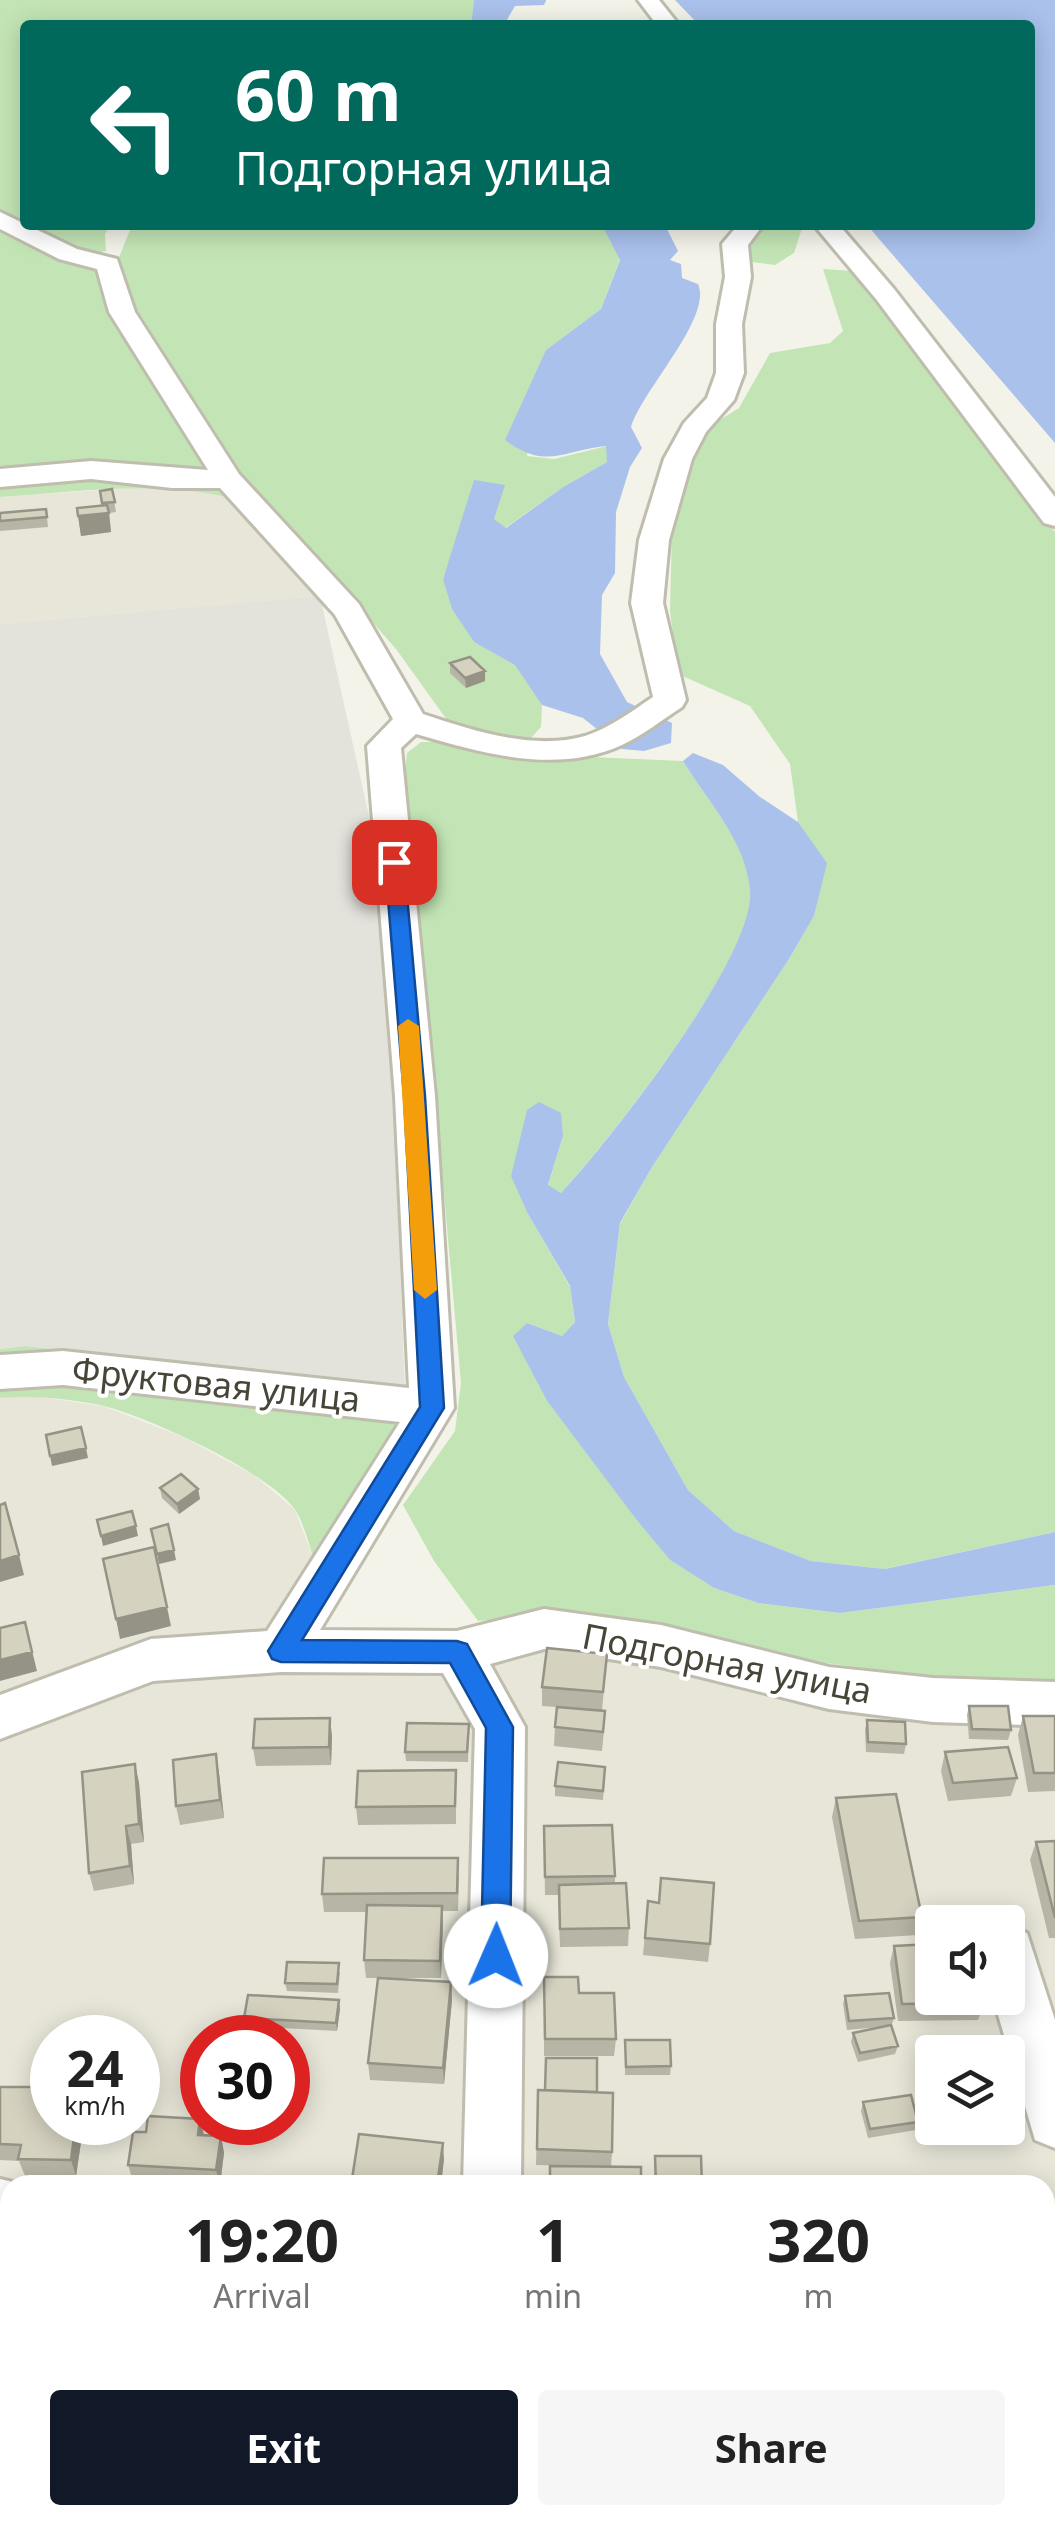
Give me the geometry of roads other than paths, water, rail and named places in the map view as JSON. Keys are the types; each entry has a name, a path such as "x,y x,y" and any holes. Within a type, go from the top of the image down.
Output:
{"street":[{"path":"648,0 664,20"},
{"path":"23,230 68,254 108,264 122,312 228,480 348,611 410,721 448,734 532,748 583,747 609,738 670,700 647,603 654,540 678,459 694,429 720,400 730,373 730,324 738,277 735,244 747,230"},
{"path":"830,230 885,294 1055,517"},
{"path":"0,478 91,470 172,479 228,480"},
{"path":"281,1651 432,1408 414,1096 384,746 410,721"},
{"name":"Фруктовая улица","path":"0,1372 63,1368 432,1408"},
{"name":"Подгорная улица","path":"0,1717 151,1660 281,1651 457,1652 544,1629 661,1646 829,1688 933,1700 1055,1704"},
{"path":"457,1652 500,1727 492,2175"},
{"path":"1025,2012 1055,2120"}],"water":[{"path":"474,0 546,0 544,5 515,6 507,20 472,20"},
{"path":"675,0 1055,0 1055,443 871,230 1035,230 1035,20 694,20"},
{"path":"605,230 668,230 678,251 670,260 681,264 682,278 698,284 700,298 687,334 631,427 642,448 630,467 616,512 615,573 602,595 600,654 627,702 672,723 671,743 644,751 622,749 583,718 542,705 515,665 474,642 452,609 443,579 474,480 505,485 494,519 506,528 563,487 607,462 606,446 543,456 505,440 546,350 601,309 620,260"},
{"path":"693,753 723,765 760,797 798,822 827,863 814,916 620,1223 608,1324 624,1377 688,1490 734,1531 811,1561 885,1569 1055,1532 1055,1585 840,1613 758,1603 714,1588 670,1560 636,1519 547,1401 513,1336 527,1323 562,1336 575,1322 570,1286 511,1176 527,1110 539,1102 561,1113 563,1136 548,1185 561,1193 676,1047 730,957 746,918 750,889 747,871 724,822 683,761"}]}
